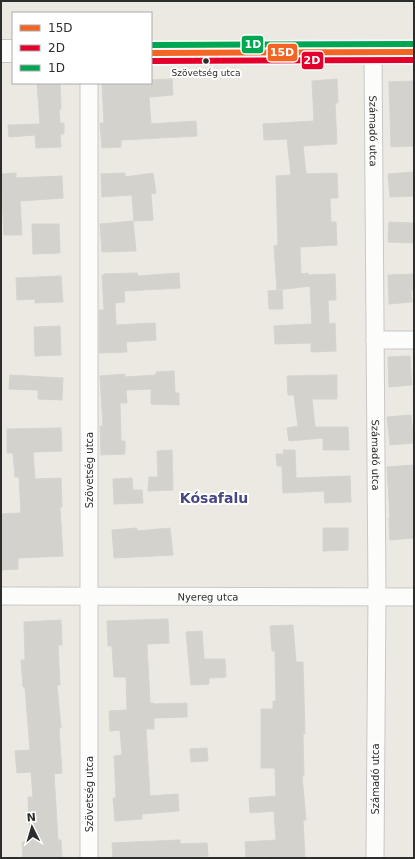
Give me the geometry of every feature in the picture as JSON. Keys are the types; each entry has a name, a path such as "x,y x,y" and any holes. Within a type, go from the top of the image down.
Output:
{"street":[{"path":"1,51 12,51"},
{"name":"Számadó utca","path":"373,52 377,596 375,858"},
{"path":"152,53 414,52"},
{"name":"Szövetség utca","path":"89,84 89,858"},
{"path":"375,340 414,340"},
{"name":"Nyereg utca","path":"1,596 414,597"}],"building":[{"path":"172,79 173,95 149,97 151,124 196,121 197,136 121,140 121,147 102,148 100,123 104,123 102,84 152,84 152,80"},
{"path":"337,79 338,103 335,103 337,144 303,146 306,174 337,173 338,198 330,198 331,222 336,222 337,245 300,247 301,274 335,274 336,300 328,300 329,324 335,323 336,351 311,352 311,343 275,344 274,326 312,324 310,286 277,290 274,246 278,245 276,176 291,175 287,139 264,140 263,124 314,121 312,81"},
{"path":"414,81 413,146 391,147 389,82"},
{"path":"37,84 60,84 60,123 64,123 64,134 60,134 61,147 36,148 35,135 9,137 8,125 40,124"},
{"path":"413,172 414,196 390,197 388,174"},
{"path":"16,173 16,178 62,176 63,198 20,201 22,235 4,235 1,174"},
{"path":"125,173 125,177 153,173 156,193 151,194 153,220 134,221 132,195 102,197 101,174"},
{"path":"133,221 136,251 102,252 100,224"},
{"path":"389,222 414,223 414,243 388,242"},
{"path":"32,224 59,224 60,253 33,254"},
{"path":"137,273 138,276 179,273 180,288 124,291 125,302 115,303 116,325 155,323 156,340 126,342 127,352 99,353 99,310 104,310 102,275"},
{"path":"414,274 414,290 411,290 412,302 389,304 388,275"},
{"path":"61,276 63,302 35,303 35,299 17,300 16,278"},
{"path":"282,290 283,309 269,309 268,291"},
{"path":"60,326 61,355 35,356 34,327"},
{"path":"410,356 412,385 389,387 388,357"},
{"path":"174,371 175,393 179,393 179,405 151,404 151,389 126,390 127,403 120,403 121,441 125,441 125,454 101,455 100,426 103,426 100,376 125,374 125,377 156,375 156,372"},
{"path":"10,375 63,378 62,400 38,399 38,390 9,389"},
{"path":"337,375 337,399 312,399 315,427 348,427 349,450 323,450 323,438 289,441 287,428 298,426 294,395 288,395 287,376"},
{"path":"411,415 414,443 390,445 387,417"},
{"path":"61,428 62,451 33,452 35,479 61,478 62,507 60,507 63,556 18,558 18,569 2,570 1,514 21,513 19,477 15,477 13,453 7,453 7,429"},
{"path":"172,450 173,490 148,491 149,477 158,477 157,451"},
{"path":"283,450 295,450 296,478 350,476 351,502 325,503 324,491 283,493 282,466 277,466 276,454 284,454"},
{"path":"413,465 414,538 390,540 387,467"},
{"path":"132,478 133,490 142,490 143,503 114,504 113,479"},
{"path":"137,528 137,531 170,528 173,555 114,558 112,530"},
{"path":"323,528 348,528 348,550 323,551"},
{"path":"168,619 169,643 147,644 150,703 187,703 187,717 154,718 154,729 146,729 150,796 178,794 179,811 142,814 142,819 115,821 113,798 116,798 114,756 122,755 120,730 110,731 109,711 127,710 126,677 114,677 112,646 108,646 107,621"},
{"path":"61,620 62,645 58,645 60,685 57,685 61,728 59,728 62,773 54,774 58,840 61,840 62,858 23,858 22,842 30,842 28,797 33,797 31,772 17,773 15,751 30,750 25,687 23,687 21,660 25,660 24,622"},
{"path":"293,625 296,662 303,662 305,734 303,734 304,776 302,776 306,820 303,820 305,858 268,858 268,856 246,858 245,842 276,840 274,811 250,813 249,798 276,796 275,768 261,768 261,709 273,709 273,701 276,701 275,651 272,651 270,626"},
{"path":"202,631 204,659 225,659 226,677 209,678 209,684 191,685 186,632"},
{"path":"207,748 208,761 191,762 190,749"},
{"path":"180,840 180,844 207,843 208,856 113,858 112,843"}],"transit line":[{"name":"1D","path":"152,45 414,44"},
{"name":"15D","path":"152,53 414,52"},
{"name":"2D","path":"152,61 414,60"}],"place":[{"name":"Szövetség utca","path":"206,61"}],"district":[{"name":"Kósafalu","path":"214,498"}]}
